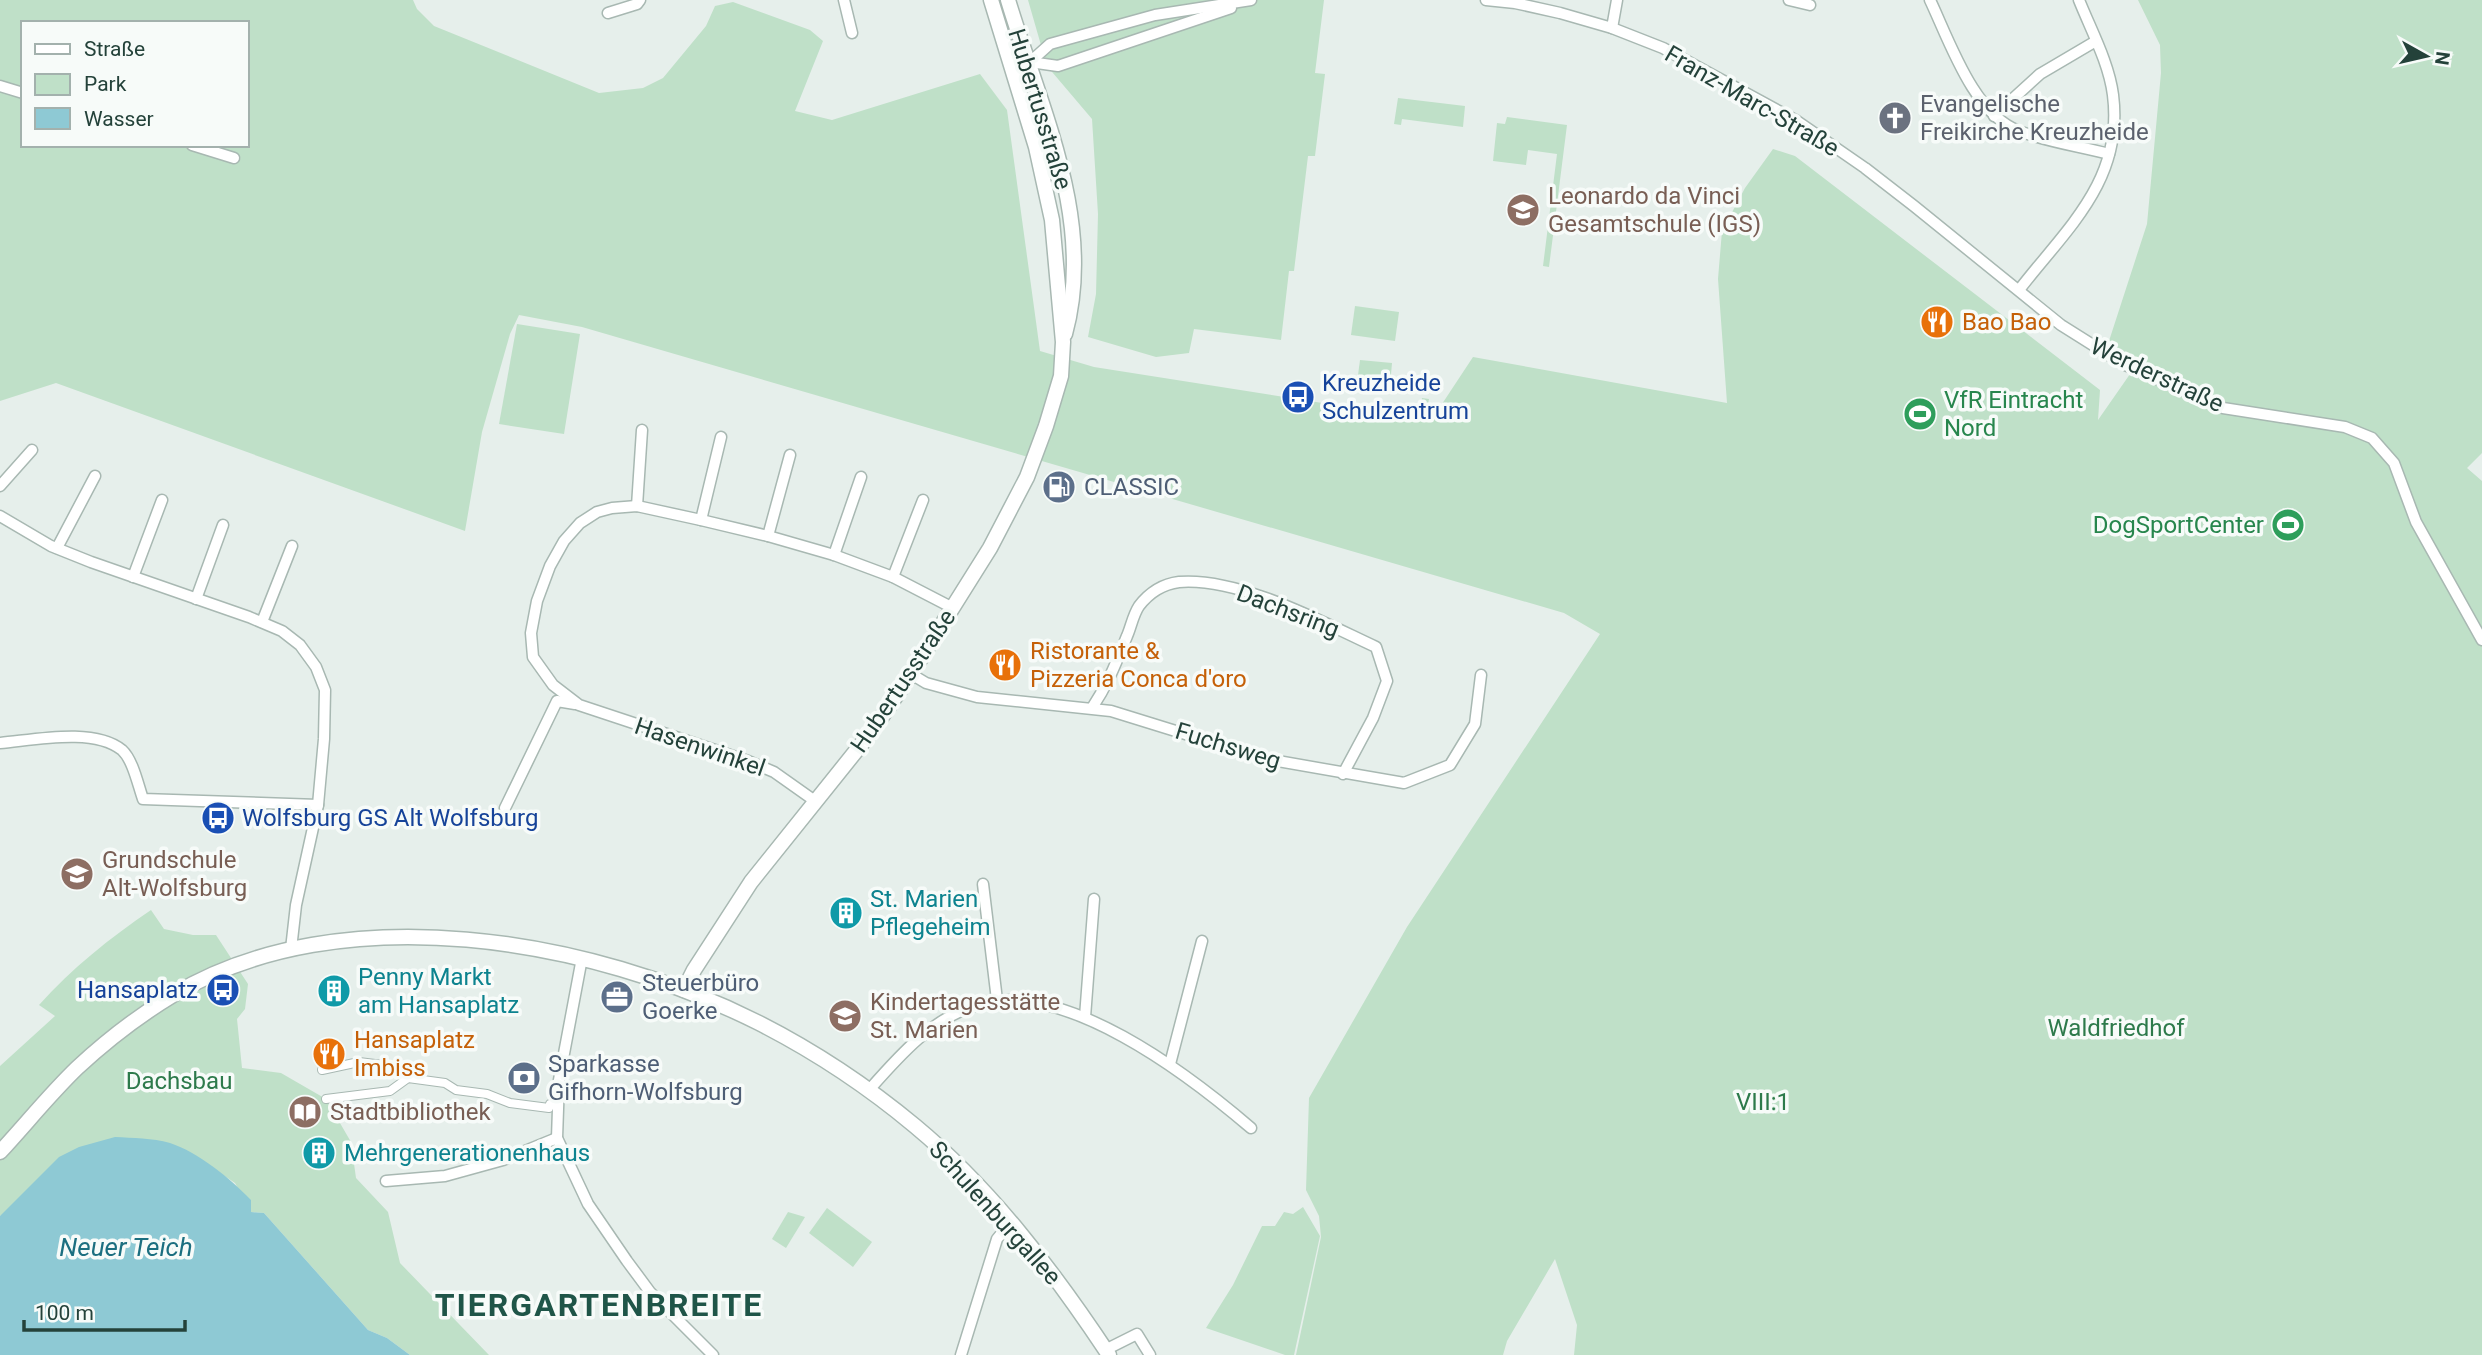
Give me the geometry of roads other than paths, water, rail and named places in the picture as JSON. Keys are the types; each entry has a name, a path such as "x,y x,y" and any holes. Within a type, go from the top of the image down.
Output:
{"street":[{"path":"608,13 637,4 640,0"},
{"path":"844,0 852,33"},
{"name":"Hubertusstraße","path":"684,990 751,882 872,732 911,674 990,548 1027,477 1046,426 1061,376 1063,342 1052,220 1036,147 991,0"},
{"name":"Hubertusstraße","path":"1008,0 1060,161 1070,216 1074,261 1072,310 1063,342"},
{"path":"1013,69 1030,62 1050,44 1155,15 1251,0"},
{"path":"1030,62 1058,66 1256,0"},
{"name":"Franz-Marc-Straße","path":"1486,0 1548,10 1612,28 1662,48 1797,121 1866,168 2019,290"},
{"path":"1612,28 1617,0"},
{"path":"1789,0 1810,5"},
{"path":"2019,290 2100,184 2114,131 2113,96 2096,41 2078,0"},
{"path":"1934,2 1974,89 1994,116 2018,131 2109,154"},
{"path":"1994,116 2040,74 2096,41"},
{"path":"0,86 21,92"},
{"path":"198,147 234,158"},
{"name":"Werderstraße","path":"2019,290 2080,338 2123,365 2223,408 2345,427 2372,438 2394,463 2416,522 2482,640"},
{"path":"637,506 642,430"},
{"path":"701,520 721,437"},
{"path":"0,486 32,450"},
{"path":"768,536 790,455"},
{"path":"57,548 95,476"},
{"path":"834,555 861,477"},
{"path":"133,577 162,500"},
{"path":"893,577 923,500"},
{"name":"Hasenwinkel","path":"815,801 774,772 579,705 553,685 533,657 531,633 537,601 564,541 580,523 604,510 637,506 768,536 834,555 893,577 953,608"},
{"path":"0,516 57,548 282,631 300,645 316,667 325,690 324,739 318,805 296,905 291,949"},
{"path":"196,599 223,525"},
{"path":"262,622 292,546"},
{"name":"Dachsring","path":"1092,708 1108,684 1138,608 1155,590 1177,582 1195,582 1234,589 1265,598 1376,647 1387,681 1373,718 1343,774"},
{"name":"Fuchsweg","path":"911,674 926,683 977,697 1111,711 1266,759 1404,783 1450,765 1475,724 1481,675"},
{"path":"505,808 557,701 579,705"},
{"path":"0,743 49,738 95,738 108,743 123,751 143,799 318,805"},
{"path":"983,884 997,1000"},
{"path":"1085,1017 1094,899"},
{"name":"Schulenburgallee","path":"0,1152 78,1068 125,1029 174,995 267,954 350,940 436,937 498,943 582,958 684,990 761,1024 813,1053 869,1090 916,1127 959,1167 1010,1223 1051,1272 1107,1352"},
{"path":"1170,1064 1202,941"},
{"path":"582,958 559,1080 557,1138 588,1204 627,1261 650,1292 713,1355"},
{"path":"869,1090 915,1041 946,1019 976,1005 997,1000 1027,1003 1085,1017 1170,1064 1251,1128"},
{"path":"322,1070 359,1062 391,1066 408,1078 445,1083 456,1090 549,1108 550,1104 557,1104"},
{"path":"326,1099 390,1091 408,1078"},
{"path":"386,1181 445,1176 503,1160 557,1138"},
{"path":"961,1355 997,1239 1010,1223"},
{"path":"1107,1352 1137,1334 1150,1355"}],"water":[{"name":"Neuer Teich","path":"115,1137 170,1143 214,1167 251,1200 251,1212 264,1213 368,1330 387,1338 410,1355 0,1355 0,1216 59,1157 79,1147"}],"place":[{"name":"Evangelische Freikirche Kreuzheide","path":"1895,118"},
{"name":"Leonardo da Vinci Gesamtschule (IGS)","path":"1523,210"},
{"name":"Bao Bao","path":"1937,322"},
{"name":"Kreuzheide Schulzentrum","path":"1298,397"},
{"name":"VfR Eintracht Nord","path":"1920,414"},
{"name":"CLASSIC","path":"1059,487"},
{"name":"DogSportCenter","path":"2288,525"},
{"name":"Ristorante & Pizzeria Conca d'oro","path":"1005,665"},
{"name":"Wolfsburg GS Alt Wolfsburg","path":"218,818"},
{"name":"Grundschule Alt-Wolfsburg","path":"77,874"},
{"name":"St. Marien Pflegeheim","path":"846,913"},
{"name":"Hansaplatz","path":"223,990"},
{"name":"Penny Markt am Hansaplatz","path":"334,991"},
{"name":"Steuerbüro Goerke","path":"617,997"},
{"name":"Kindertagesstätte St. Marien","path":"845,1016"},
{"name":"Hansaplatz Imbiss","path":"329,1054"},
{"name":"Sparkasse Gifhorn-Wolfsburg","path":"524,1078"},
{"name":"Stadtbibliothek","path":"305,1112"},
{"name":"Mehrgenerationenhaus","path":"319,1153"}],"district":[{"name":"TIERGARTENBREITE","path":"599,1305"}],"park label":[{"name":"Waldfriedhof","path":"2116,1028"},
{"name":"Dachsbau","path":"179,1081"},
{"name":"VIII:1","path":"1763,1102"}]}
